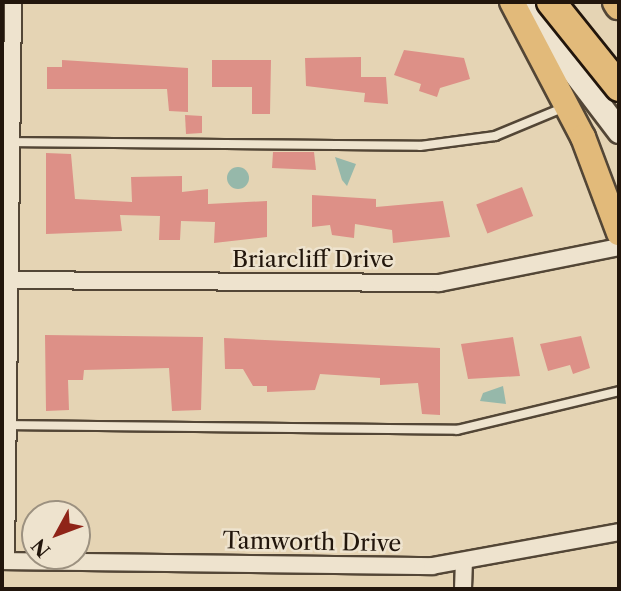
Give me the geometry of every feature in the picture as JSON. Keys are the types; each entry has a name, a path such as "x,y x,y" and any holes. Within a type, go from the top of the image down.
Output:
{"highway":[{"path":"534,2 619,79"},
{"path":"551,2 619,87"}],"main road":[{"path":"512,2 567,105 619,233"},
{"path":"521,2 619,131"}],"street":[{"path":"4,561 7,142 13,2"},
{"name":"Briarcliff Drive","path":"6,280 439,283 619,247"},
{"name":"Tamworth Drive","path":"4,561 464,564 619,532"},
{"path":"463,589 464,564"}],"lane":[{"path":"7,142 420,146 495,136 567,105"},
{"path":"5,425 457,430 619,391"}],"shaded area":[{"path":"335,157 356,164 347,186 342,180"},
{"path":"238,167 246,170 249,178 246,186 238,189 230,186 227,178 230,170"},
{"path":"503,386 506,404 480,401 483,393"}],"building":[{"path":"404,50 464,58 470,79 440,88 437,97 419,91 421,84 394,75"},
{"path":"361,57 361,77 386,77 388,104 364,102 365,93 306,86 305,58"},
{"path":"62,60 188,68 188,112 169,111 167,89 47,89 47,67 62,67"},
{"path":"212,60 271,60 270,114 252,114 252,87 212,87"},
{"path":"185,115 202,116 202,133 186,134"},
{"path":"273,152 314,152 316,170 272,168"},
{"path":"46,153 71,154 75,199 132,202 131,177 182,176 182,192 208,189 208,204 267,201 267,237 214,243 215,222 181,221 180,240 159,240 160,216 120,215 122,231 46,234"},
{"path":"522,187 533,216 487,234 476,205"},
{"path":"312,195 376,199 376,207 443,201 450,237 393,243 392,230 355,224 354,238 332,235 330,225 312,227"},
{"path":"45,335 203,337 201,410 172,411 169,368 84,370 83,380 68,380 69,410 46,411"},
{"path":"581,336 590,368 573,374 570,365 548,371 540,344"},
{"path":"513,337 520,376 468,379 461,344"},
{"path":"224,338 440,348 440,415 422,414 418,383 380,385 380,378 320,374 315,390 267,392 267,386 253,386 243,369 225,369"}]}
